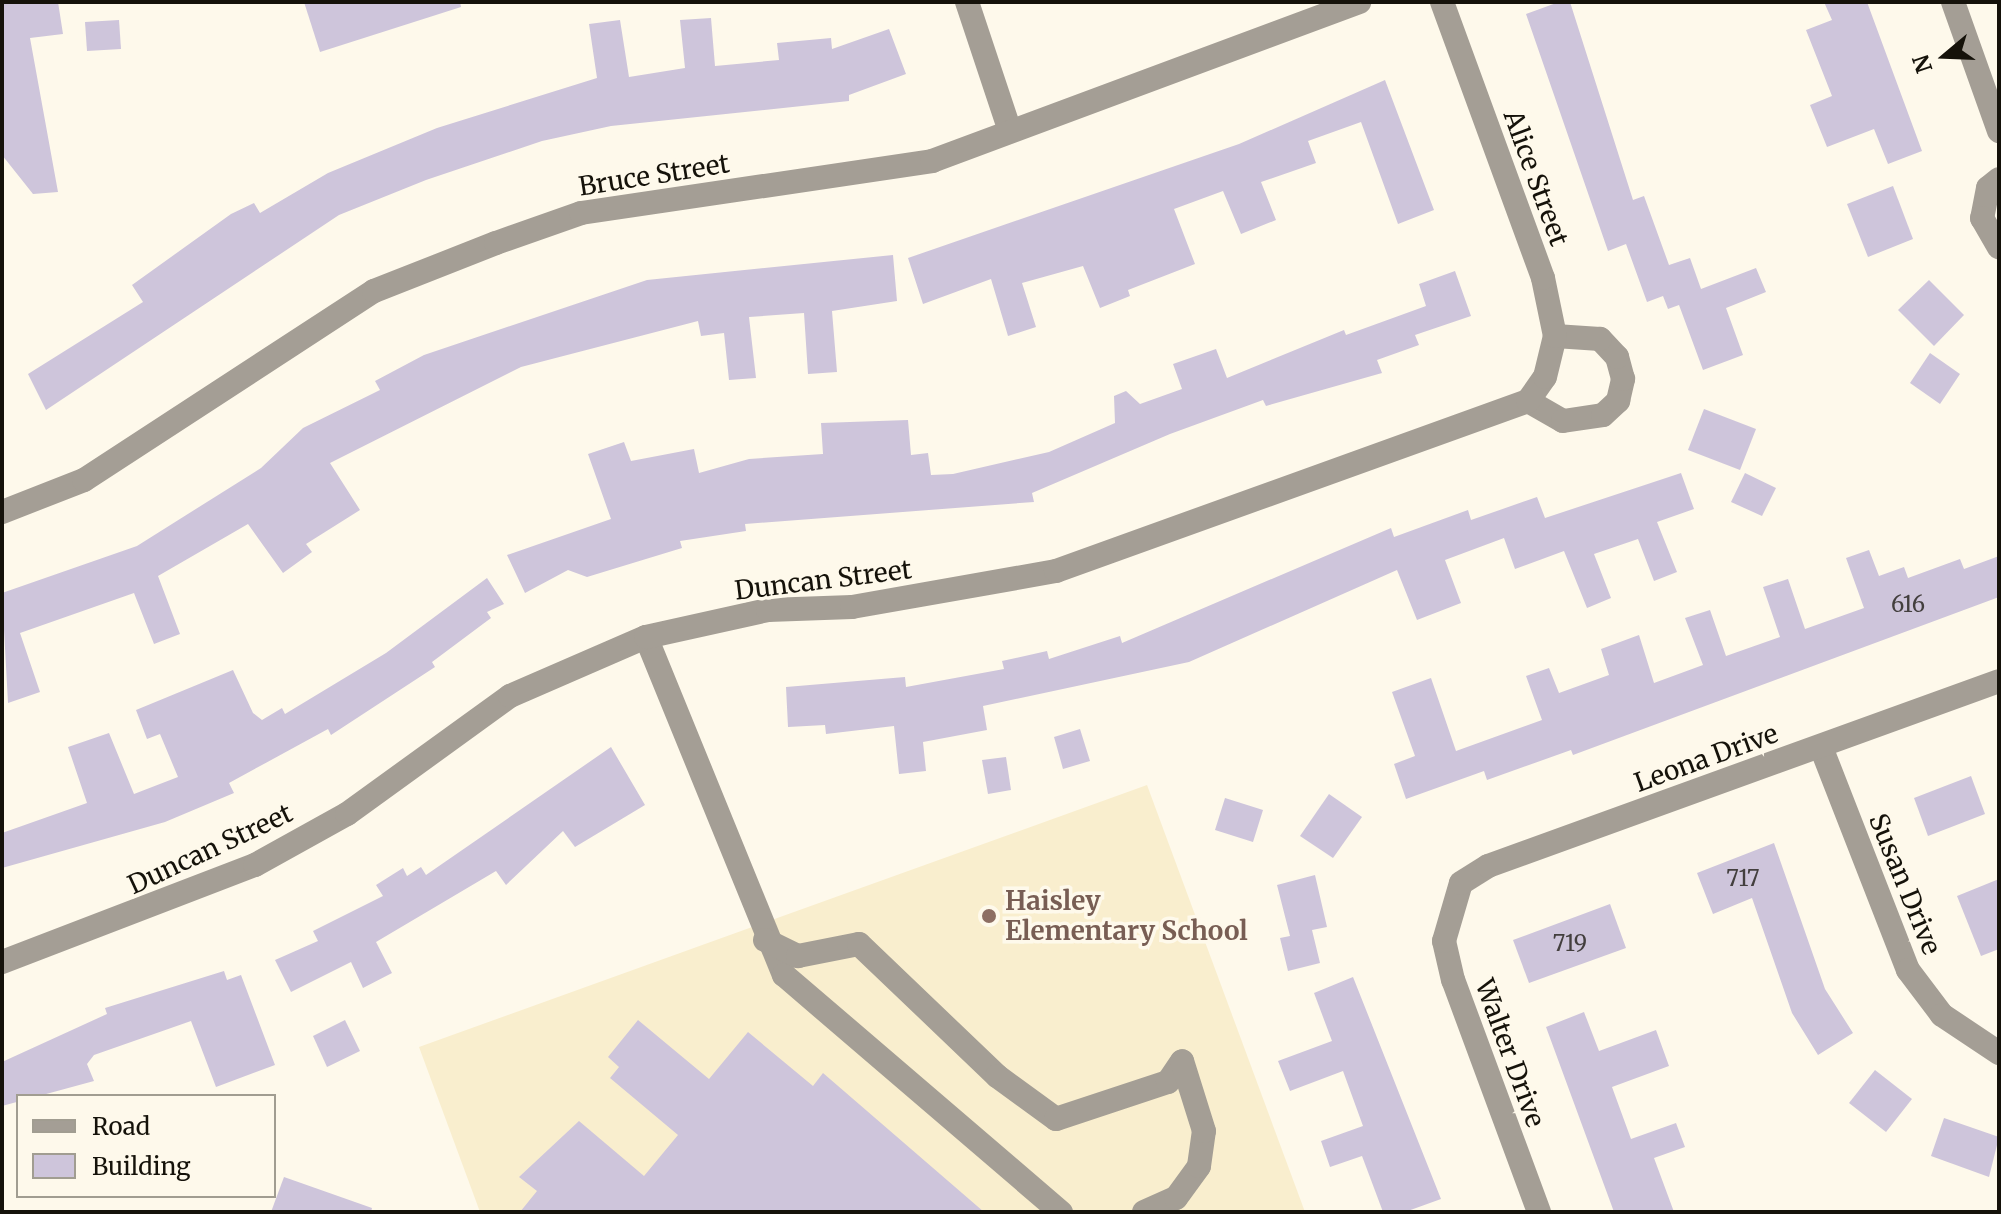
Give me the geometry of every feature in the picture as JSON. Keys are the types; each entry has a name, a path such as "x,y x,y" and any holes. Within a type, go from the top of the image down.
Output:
{"street":[{"path":"967,2 1010,131"},
{"name":"Bruce Street","path":"2,512 84,480 374,291 496,243 581,213 681,194 886,172 1010,131 1359,2"},
{"name":"Alice Street","path":"1442,2 1543,278 1555,336 1545,377 1528,401"},
{"path":"1953,2 1999,131"},
{"path":"1999,179 1988,188 1982,218 1999,248"},
{"path":"1528,401 1563,421 1603,415 1618,401 1623,379 1617,357 1600,339 1555,336"},
{"name":"Duncan Street","path":"2,962 255,865 347,814 510,696 646,637 768,610 852,607 1056,571 1528,401"},
{"path":"646,637 765,940 784,975 818,1010 1061,1212"},
{"name":"Leona Drive","path":"1449,909 1461,883 1488,866 1999,681"},
{"name":"Susan Drive","path":"1821,747 1908,970 1942,1015 1999,1053"},
{"name":"Walter Drive","path":"1449,909 1444,941 1453,980 1539,1212"},
{"path":"765,940 798,956 859,944 997,1076 1056,1119 1168,1082 1182,1061 1204,1131 1199,1166 1176,1198 1144,1212"}],"shaded area":[{"name":"Haisley Elementary School","path":"1147,785 1305,1212 480,1212 419,1047"}],"building":[{"path":"2,2 58,2 63,34 30,38 58,192 33,194 2,155"},
{"path":"304,2 460,2 461,7 320,52"},
{"path":"1559,2 1570,2 1633,200 1644,196 1669,265 1690,258 1701,289 1756,268 1766,292 1726,308 1743,355 1703,370 1679,305 1668,309 1663,296 1647,302 1626,244 1608,251 1526,14"},
{"path":"1824,2 1867,2 1922,151 1888,164 1874,129 1827,147 1810,105 1832,96 1806,30 1832,20"},
{"path":"711,18 715,66 779,60 777,43 831,38 832,49 889,29 906,74 849,95 849,101 611,126 542,141 426,180 339,215 46,410 28,374 143,302 132,285 231,214 254,203 260,213 328,173 437,128 597,78 589,24 620,20 629,77 685,68 680,20"},
{"path":"119,20 121,49 87,51 85,22"},
{"path":"1385,80 1434,210 1398,224 1361,122 1308,141 1316,163 1261,182 1276,220 1241,234 1223,191 1174,209 1195,264 1128,290 1130,296 1100,308 1083,266 1022,283 1036,327 1008,336 991,279 923,304 908,258 1239,144"},
{"path":"1893,186 1913,239 1868,257 1847,204"},
{"path":"893,255 897,301 832,311 837,372 808,374 804,313 749,317 756,378 729,380 724,333 701,336 698,321 521,367 330,463 360,510 306,544 312,552 283,573 248,524 158,576 180,634 154,644 134,593 20,633 40,692 8,703 2,593 137,546 261,468 303,428 380,390 375,381 424,355 647,280"},
{"path":"1455,271 1471,316 1415,335 1419,345 1377,360 1382,373 1266,406 1263,400 1170,434 1032,493 1034,502 745,524 746,531 680,541 682,548 587,577 568,570 525,593 507,555 611,519 588,454 624,442 631,461 694,449 699,473 749,459 823,454 821,423 908,420 911,455 928,453 931,475 953,474 1049,452 1115,423 1114,396 1126,391 1140,404 1182,389 1173,364 1216,349 1227,378 1344,330 1346,335 1426,306 1419,284"},
{"path":"1929,280 1964,315 1934,346 1898,310"},
{"path":"1930,353 1960,374 1940,404 1910,383"},
{"path":"1704,409 1756,429 1740,470 1688,450"},
{"path":"1681,473 1694,509 1657,522 1677,572 1654,581 1638,539 1594,554 1611,598 1587,608 1564,551 1515,569 1504,538 1445,560 1461,603 1417,620 1397,570 1189,662 983,706 987,730 923,742 926,771 899,774 894,726 826,734 825,725 788,727 786,687 905,677 906,687 1004,669 1002,661 1047,651 1049,659 1120,636 1122,643 1391,528 1394,537 1468,510 1471,520 1537,497 1545,518"},
{"path":"1745,473 1776,488 1762,516 1731,502"},
{"path":"1869,550 1879,576 1904,567 1908,578 1960,559 1964,569 1999,556 1999,597 1573,755 1571,750 1487,780 1484,771 1406,799 1394,764 1415,756 1392,692 1431,678 1456,751 1542,720 1526,676 1549,668 1559,693 1609,675 1601,649 1639,635 1654,683 1703,665 1685,618 1710,610 1726,656 1780,637 1763,587 1788,579 1805,629 1864,608 1846,558"},
{"path":"487,578 504,604 487,612 491,618 432,662 435,667 331,735 328,729 229,783 234,793 165,822 2,868 2,833 87,803 68,747 109,733 134,794 178,777 160,734 147,739 136,710 233,670 253,713 262,720 282,708 285,714 386,653"},
{"path":"1080,729 1090,761 1063,769 1054,737"},
{"path":"611,747 645,805 575,847 563,831 506,885 496,871 376,942 392,973 363,988 351,962 291,992 275,960 318,941 313,931 383,896 376,885 403,868 407,876 421,867 426,875"},
{"path":"1006,757 1011,790 988,794 982,760"},
{"path":"1971,776 1985,814 1928,836 1914,798"},
{"path":"1329,794 1362,817 1333,858 1300,836"},
{"path":"1225,798 1263,810 1253,842 1215,830"},
{"path":"1774,843 1825,989 1853,1033 1818,1055 1792,1013 1752,898 1713,914 1697,873"},
{"path":"1315,875 1327,927 1312,930 1320,963 1288,971 1280,938 1290,936 1277,885"},
{"path":"1999,879 1999,949 1981,956 1957,896"},
{"path":"1610,904 1626,948 1529,983 1513,940"},
{"path":"224,971 227,980 241,975 275,1065 216,1087 191,1021 94,1055 87,1064 94,1081 46,1094 16,1094 16,1102 2,1106 2,1062 107,1014 105,1008"},
{"path":"1353,977 1441,1199 1405,1212 1383,1212 1362,1156 1330,1167 1321,1141 1363,1126 1343,1071 1290,1091 1278,1061 1332,1041 1314,993"},
{"path":"1584,1012 1599,1051 1656,1030 1669,1066 1612,1087 1631,1139 1676,1123 1685,1147 1654,1158 1674,1212 1614,1212 1546,1027"},
{"path":"345,1020 360,1051 327,1067 313,1036"},
{"path":"638,1020 709,1079 748,1032 813,1086 823,1073 984,1212 520,1212 537,1191 519,1177 579,1121 644,1176 678,1135 610,1078 619,1067 608,1057"},
{"path":"1875,1070 1912,1099 1886,1132 1849,1103"},
{"path":"1944,1118 1999,1137 1989,1177 1931,1156"},
{"path":"284,1177 372,1208 371,1212 271,1212"}],"place":[{"name":"Haisley Elementary School","path":"989,916"}]}
